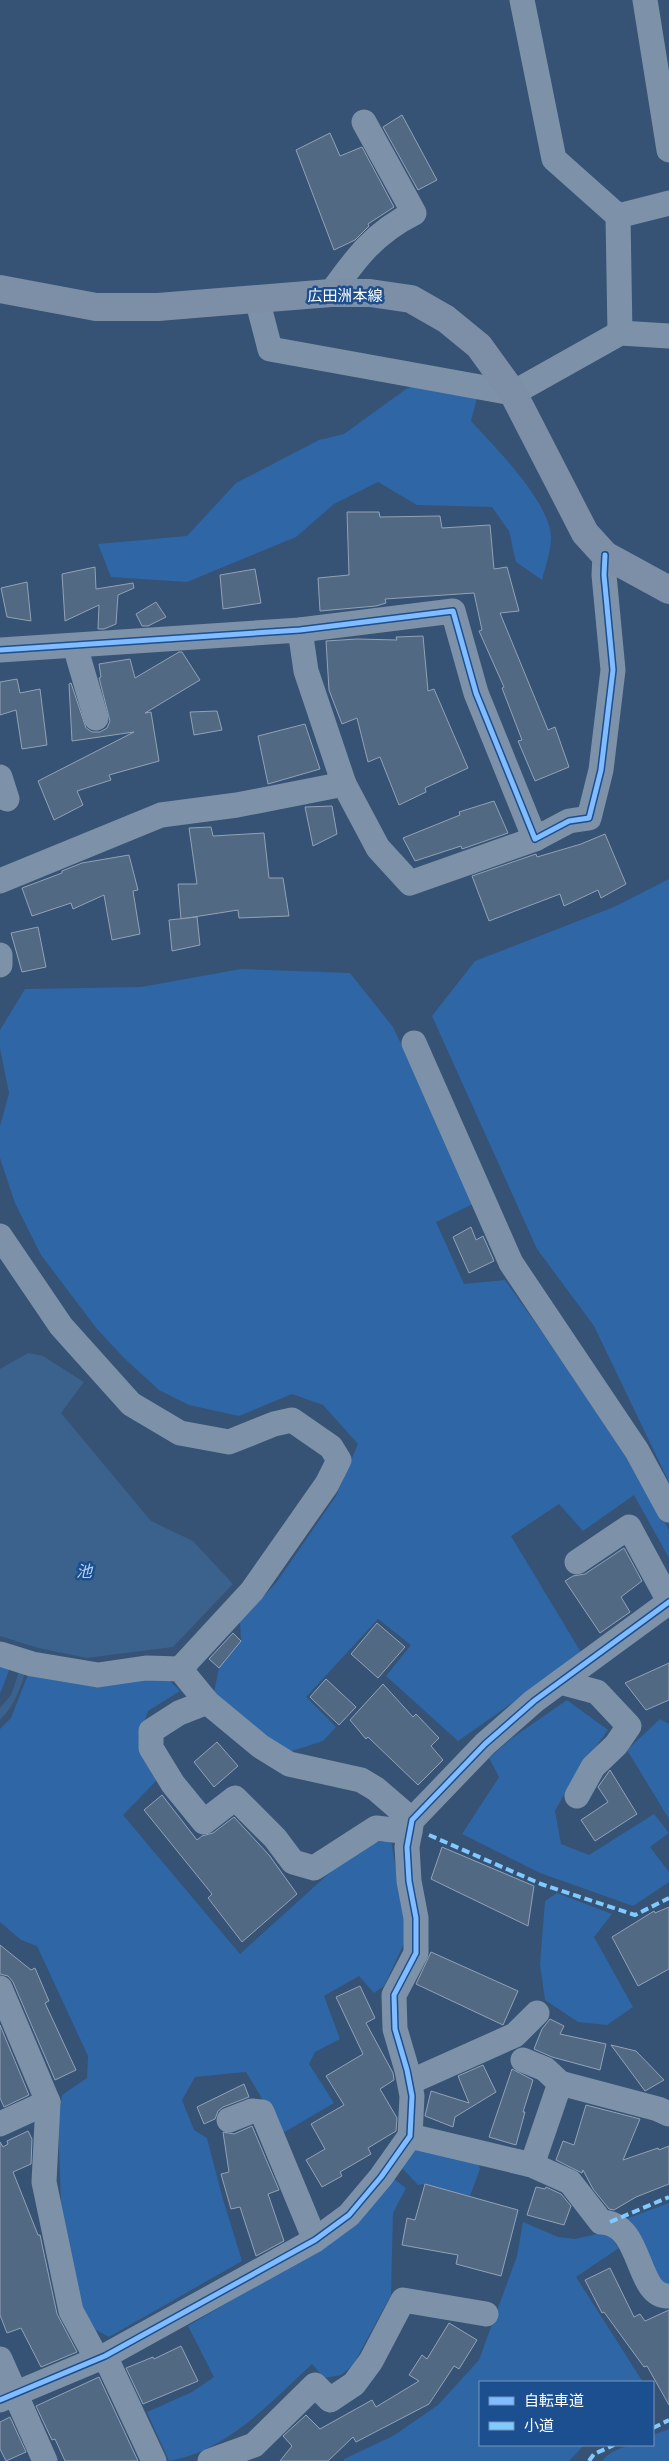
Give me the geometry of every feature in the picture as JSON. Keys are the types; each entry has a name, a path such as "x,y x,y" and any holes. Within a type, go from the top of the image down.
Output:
{"main road":[{"name":"広田洲本線","path":"0,290 96,307 158,306 370,293 411,299 446,319 479,346 513,394 585,533 605,555 669,590"}],"street":[{"path":"522,0 554,159 618,216 620,333"},
{"path":"645,0 669,150"},
{"path":"331,294 347,270 377,236 394,223 414,213 364,122"},
{"path":"618,216 669,203"},
{"path":"257,299 270,349 513,394 620,333 669,336"},
{"path":"300,630 306,671 344,784 378,848 410,883 535,839 569,821 589,818 601,770 613,670 604,575 605,555"},
{"path":"0,650 300,630 453,611 476,692 535,839"},
{"path":"75,646 96,718"},
{"path":"0,881 160,815 237,805 344,784"},
{"path":"0,955 0,965"},
{"path":"414,1043 511,1263 637,1451 669,1510"},
{"path":"0,1236 61,1326 131,1404 180,1433 229,1442 274,1424 292,1420 331,1447 339,1460 327,1484 252,1591 180,1669 146,1668 98,1675 32,1664 0,1654"},
{"path":"7,2397 101,2358 315,2240 349,2215 381,2177 410,2136 412,2096 410,2082 394,2029 394,1995 416,1953 416,1918 409,1881 407,1847 411,1826 485,1744 560,1682 669,1601 629,1527 577,1562"},
{"path":"180,1669 207,1702 260,1746 289,1764 361,1780 376,1788 411,1826"},
{"path":"560,1682 597,1692 629,1726 616,1745 593,1767 577,1796"},
{"path":"207,1702 179,1713 151,1731 150,1748 173,1784 204,1822 235,1798 275,1838 293,1862 314,1868 376,1828 411,1826"},
{"path":"0,1988 48,2102 44,2182 71,2310 101,2358 154,2461"},
{"path":"410,2082 515,2035 538,2013"},
{"path":"523,2060 545,2069 560,2083 669,2114"},
{"path":"532,2165 560,2083"},
{"path":"0,2124 48,2102"},
{"path":"229,2120 252,2111 262,2112 315,2240"},
{"path":"410,2136 532,2165 570,2182 601,2222 610,2222 630,2240 649,2286 665,2296 669,2296"},
{"path":"210,2461 254,2445 315,2385 330,2400 354,2384 372,2361 403,2300 486,2314"},
{"path":"0,2359 7,2397 45,2461"}],"shaded area":[{"path":"450,374 480,386 471,421 520,476 532,492 549,524 551,543 542,580 516,562 509,531 492,507 417,505 378,482 334,504 296,537 187,582 111,577 98,544 187,536 236,483 319,440 344,434 406,389"},
{"path":"669,879 669,1482 594,1326 537,1249 432,1016 475,961 614,907"},
{"path":"241,969 350,973 393,1027 477,1202 436,1222 464,1284 505,1280 634,1462 669,1530 669,1558 634,1495 583,1531 559,1504 511,1536 582,1654 458,1741 386,1676 411,1645 378,1619 306,1697 336,1727 323,1741 289,1752 240,1718 214,1692 219,1668 241,1641 240,1621 276,1583 336,1496 358,1444 323,1405 292,1394 239,1416 189,1405 159,1390 124,1358 97,1329 41,1255 15,1203 0,1158 0,1126 9,1093 0,1048 0,1030 25,989 141,987"},
{"path":"0,1664 10,1668 0,1694"},
{"path":"29,1672 165,1676 180,1691 148,1711 138,1739 160,1777 123,1815 240,1954 336,1867 367,1844 391,1840 407,1937 384,1986 374,1993 359,1976 324,1996 340,2039 315,2052 309,2064 334,2103 283,2133 246,2072 195,2077 182,2100 194,2130 207,2138 242,2261 109,2337 89,2326 75,2287 61,2202 58,2122 62,2095 87,2078 88,2056 37,1946 21,1940 0,1922 0,1729 11,1718"},
{"path":"567,1700 608,1730 575,1775 555,1811 561,1844 589,1855 654,1814 669,1833 650,1847 669,1872 669,1882 633,1906 540,1873 462,1834 499,1777 489,1758 512,1738"},
{"path":"660,1719 669,1724 669,1819 627,1750"},
{"path":"557,1893 612,1914 594,1937 633,2007 607,2025 578,2022 545,2000 540,1964 545,1901"},
{"path":"416,2145 478,2161 480,2169 470,2196 425,2184 418,2185 402,2168"},
{"path":"391,2177 406,2188 393,2213 391,2295 353,2365 341,2375 324,2378 312,2364 264,2409 229,2436 210,2447 169,2461 147,2412 192,2392 214,2377 188,2326 331,2241"},
{"path":"669,2203 669,2285 654,2278 623,2220"},
{"path":"523,2222 558,2237 575,2239 606,2232 619,2248 576,2277 642,2381 479,2381 479,2446 583,2446 569,2461 344,2461 344,2459 393,2436 438,2405 479,2360 517,2256"},
{"path":"669,2429 669,2461 602,2461 613,2452 625,2447 654,2446 654,2435"}],"water":[{"name":"池","path":"28,1353 43,1356 84,1382 61,1413 151,1521 193,1541 233,1584 173,1647 87,1658 38,1648 0,1636 0,1369"},
{"path":"20,1669 26,1670 19,1690 10,1709 0,1720 0,1708 11,1695"}],"building":[{"path":"402,115 437,180 418,190 383,127"},
{"path":"330,133 340,156 362,147 394,207 368,224 369,226 355,240 334,250 296,150"},
{"path":"347,512 379,512 380,517 440,516 442,528 490,525 494,569 507,567 519,611 500,613 548,730 555,727 569,767 535,781 518,741 522,740 502,688 504,687 479,631 482,630 474,593 385,599 386,603 376,606 320,611 318,578 349,575"},
{"path":"95,567 96,589 133,583 134,588 118,595 116,624 104,629 98,629 99,605 65,621 62,574"},
{"path":"255,569 261,603 223,609 220,575"},
{"path":"27,582 31,621 7,617 1,588"},
{"path":"156,602 166,617 148,626 142,626 136,614"},
{"path":"423,636 428,691 434,689 468,768 425,788 426,792 399,805 380,757 368,762 357,718 342,724 329,690 326,641 357,639 397,640 396,637"},
{"path":"182,652 200,680 145,713 151,712 159,761 109,775 111,780 77,791 83,805 54,820 38,781 134,732 72,741 69,684 71,683 86,728 92,732 100,732 107,728 110,721 99,678 101,677 99,664 130,659 135,678"},
{"path":"17,679 20,693 40,689 47,745 22,749 16,710 0,715 0,682"},
{"path":"217,711 222,730 194,735 190,712"},
{"path":"305,724 320,769 268,784 258,736"},
{"path":"494,801 508,833 462,849 461,846 415,861 403,838 460,815 459,812"},
{"path":"332,806 337,834 313,846 305,807"},
{"path":"211,827 213,836 264,833 269,878 283,878 289,916 239,918 238,910 181,919 178,884 197,884 189,828"},
{"path":"605,834 626,884 601,898 598,890 564,906 560,894 489,921 472,876 536,854 537,857 581,844"},
{"path":"129,855 138,890 133,891 140,934 112,940 104,895 73,909 71,903 32,916 22,888 62,873 62,871 82,863"},
{"path":"197,917 200,945 172,951 169,920"},
{"path":"38,927 46,967 22,972 11,933"},
{"path":"471,1227 476,1240 483,1236 494,1261 469,1273 453,1237"},
{"path":"624,1548 642,1581 621,1597 630,1612 600,1633 565,1581 573,1576 585,1574"},
{"path":"377,1623 405,1647 378,1678 351,1654"},
{"path":"233,1633 241,1641 219,1668 209,1659"},
{"path":"669,1663 669,1700 646,1710 625,1683"},
{"path":"326,1679 356,1707 339,1725 310,1697"},
{"path":"383,1684 413,1717 416,1714 439,1738 431,1746 443,1760 418,1785 368,1737 366,1739 350,1720"},
{"path":"217,1742 238,1766 214,1787 194,1762"},
{"path":"610,1770 637,1814 595,1841 581,1820 608,1802 598,1787"},
{"path":"162,1795 197,1840 202,1836 213,1833 234,1817 269,1855 297,1894 242,1942 208,1898 212,1894 144,1810"},
{"path":"442,1847 534,1886 528,1926 431,1879"},
{"path":"669,1907 669,1969 638,1986 612,1937 654,1911 655,1913"},
{"path":"0,1945 31,1970 35,1968 49,2001 45,2003 76,2070 55,2080 13,1982 8,1976 0,1974"},
{"path":"431,1952 518,1991 503,2025 416,1984"},
{"path":"360,1986 375,2018 366,2023 393,2073 394,2080 380,2089 397,2118 396,2131 368,2148 371,2154 340,2172 342,2176 322,2187 306,2160 325,2149 311,2124 344,2105 326,2076 363,2054 336,1997"},
{"path":"550,2019 564,2026 560,2034 606,2044 600,2070 552,2057 534,2049 542,2029"},
{"path":"0,2025 29,2095 4,2107 0,2098"},
{"path":"611,2045 636,2051 664,2080 645,2091"},
{"path":"483,2065 496,2092 455,2117 453,2127 425,2116 431,2091 469,2103 458,2076"},
{"path":"512,2069 533,2080 523,2112 525,2112 516,2145 489,2137"},
{"path":"244,2084 249,2097 223,2107 218,2111 215,2119 204,2124 197,2107"},
{"path":"586,2105 640,2119 623,2160 669,2146 669,2184 636,2197 614,2210 609,2209 593,2189 583,2170 582,2173 556,2160 563,2141 574,2145"},
{"path":"252,2126 279,2190 268,2194 284,2241 256,2256 240,2207 231,2209 221,2174 229,2172 223,2132 234,2134"},
{"path":"28,2131 32,2139 31,2164 13,2172 38,2235 40,2235 57,2314 77,2352 41,2367 21,2328 7,2333 0,2315 0,2142 3,2147 8,2144 7,2141"},
{"path":"425,2184 518,2210 501,2276 456,2264 458,2255 402,2245 407,2218 415,2220"},
{"path":"536,2187 545,2189 546,2187 561,2194 571,2206 564,2225 527,2215"},
{"path":"610,2268 634,2317 640,2314 645,2321 669,2310 669,2405 647,2366 644,2367 604,2312 602,2313 585,2280"},
{"path":"449,2323 477,2340 459,2369 454,2366 429,2404 356,2442 353,2437 328,2461 280,2461 292,2446 283,2436 306,2415 320,2429 372,2400 376,2407 419,2381 409,2375 422,2355 427,2359"},
{"path":"181,2346 198,2381 143,2404 126,2368 153,2357 154,2359"},
{"path":"99,2377 138,2461 65,2461 55,2439 52,2440 36,2406"},
{"path":"10,2417 26,2452 6,2461 0,2449 0,2422"}],"marked path":[{"path":"429,1835 541,1884 635,1915 669,1898"},
{"path":"610,2222 669,2197"},
{"path":"654,2428 669,2420"},
{"path":"589,2461 594,2454 612,2446"}],"cycle path":[{"path":"0,650 300,630 453,611 476,693 535,839 569,821 589,818 601,770 613,670 604,575 605,555"},
{"path":"0,2400 105,2356 315,2240 349,2215 381,2177 410,2136 412,2096 407,2070 395,2029 394,1995 416,1953 416,1918 409,1881 407,1847 412,1820 485,1744 534,1701 669,1602"}]}
